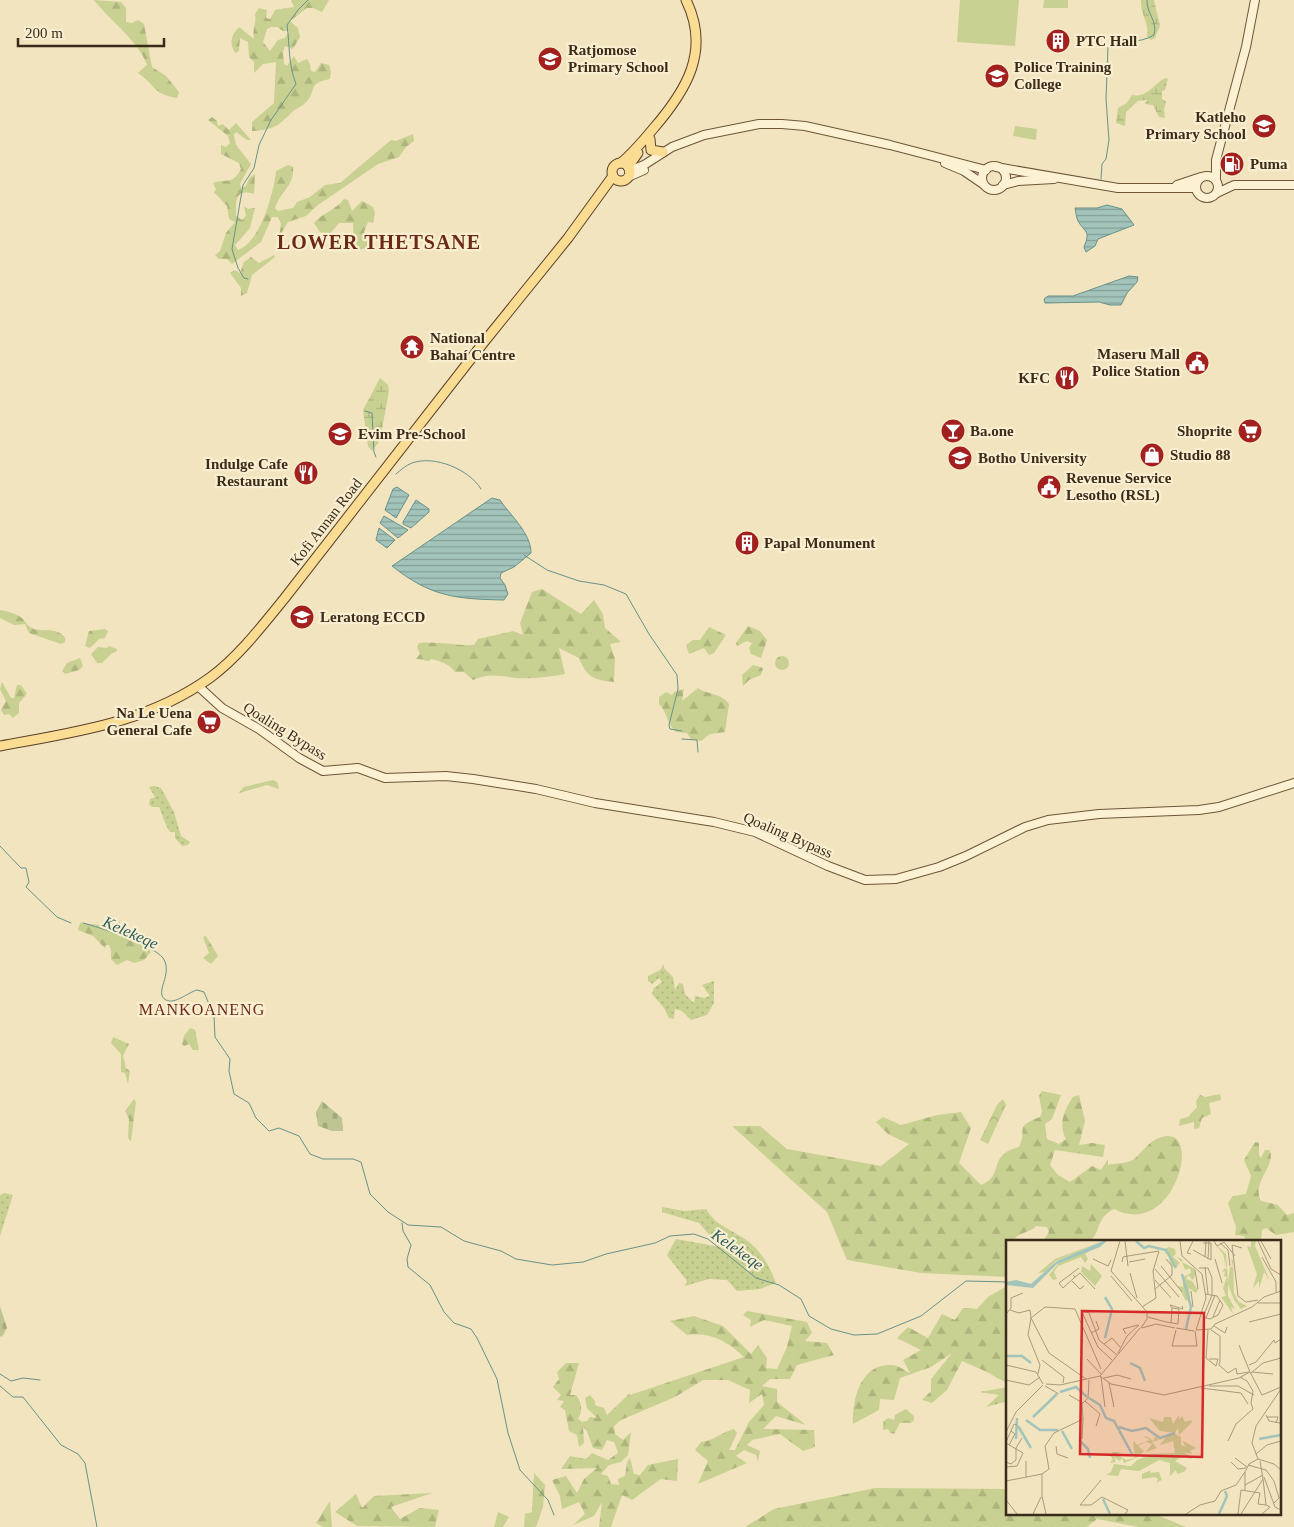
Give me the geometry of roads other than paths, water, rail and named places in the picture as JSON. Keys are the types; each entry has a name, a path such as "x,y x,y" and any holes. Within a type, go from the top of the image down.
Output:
{"main road":[{"path":"627,169 680,95 694,63 696,50 694,22 686,0"},
{"path":"1217,192 1219,185 1216,179 1216,160 1246,47 1256,0"},
{"path":"615,178 627,169 663,118"},
{"path":"627,169 644,165 663,152 704,135 759,124 782,124 805,126 898,147 986,170 996,167 1118,188 1196,188"},
{"path":"627,169 643,171 673,151 714,134"},
{"path":"650,139 651,150 663,152"},
{"path":"898,147 958,168 994,190 1003,185 1018,181 1074,179"},
{"path":"1216,160 1197,181 1196,188 1198,194 1205,198 1212,197 1225,187 1234,185 1294,185"},
{"name":"Kofi Annan Road","path":"0,746 83,732 126,721 156,710 213,676 270,617 615,178 613,167 627,169"},
{"path":"996,167 1004,174 1003,185"},
{"path":"984,184 982,175 986,170"},
{"path":"1168,187 1203,176 1234,185"},
{"name":"Qoaling Bypass","path":"198,686 222,708 259,729 299,758 323,771 358,768 385,778 446,776 472,779 536,789 595,803 714,822 754,832 828,866 866,880 896,879 939,867 966,856 1024,827 1048,820 1099,814 1199,810 1219,807 1294,783"}],"water":[{"path":"1107,205 1122,209 1134,225 1098,239 1095,246 1086,252 1084,247 1087,234 1078,221 1075,208 1097,208"},
{"path":"1129,276 1138,277 1137,282 1127,293 1121,305 1099,302 1045,303 1044,299 1048,296 1073,296"},
{"path":"397,487 409,495 396,518 385,510 393,489"},
{"path":"492,498 500,500 524,531 528,538 531,553 514,567 501,573 500,578 508,594 504,600 472,599 445,594 419,584 392,566"},
{"path":"416,500 429,509 429,512 411,528 403,524 403,522"},
{"path":"384,516 408,530 398,538 380,523"},
{"path":"379,528 395,540 387,548 376,540"}],"waterway":[{"path":"248,279 244,278 238,268 232,249 243,185 254,168 259,145 271,120 296,84 290,62 287,25 308,0"},
{"path":"1101,179 1102,164 1106,159 1109,140 1106,99 1108,47 1116,43 1142,40 1154,35 1155,30 1147,0"},
{"path":"365,411 372,413 374,452 376,457"},
{"path":"396,474 412,463 421,461 440,462 468,475 481,489"},
{"path":"524,555 547,570 579,581 604,585 626,594 649,634 677,675 678,689 669,725 670,729 682,731"},
{"path":"682,739 697,740 698,752"},
{"name":"Kelekeqe","path":"0,846 21,868 26,868 29,882 26,887 57,917 71,923"},
{"name":"Kelekeqe","path":"83,923 138,942 163,958 166,970 162,993 166,1000 177,1000 197,990 204,992 214,1016 215,1037 230,1059 229,1071 234,1094 249,1103 256,1118 269,1131 279,1128 299,1136 310,1154 323,1159 353,1159 361,1162 370,1194 388,1212 408,1225 441,1227 464,1241 501,1251 516,1259 552,1265 583,1262 606,1254 655,1243 670,1236 694,1234 708,1239 756,1278 779,1285 801,1299 809,1316 831,1329 854,1335 877,1334 921,1316 966,1281 1006,1282"},
{"name":"Kelekeqe","path":"402,1223 403,1231 411,1245 407,1259 408,1267 430,1285 444,1312 454,1323 471,1329 477,1338 497,1379 508,1433 520,1470 548,1500 554,1515"},
{"path":"0,1374 11,1381 23,1378 40,1380"},
{"path":"0,1386 13,1397 23,1397 61,1445 78,1454 85,1463 97,1527"}],"place":[{"name":"PTC Hall","path":"1058,41"},
{"name":"Ratjomose Primary School","path":"550,59"},
{"name":"Police Training College","path":"997,76"},
{"name":"Katleho Primary School","path":"1264,126"},
{"name":"Puma","path":"1232,164"},
{"name":"National Bahaí Centre","path":"412,347"},
{"name":"Maseru Mall Police Station","path":"1197,363"},
{"name":"KFC","path":"1067,378"},
{"name":"Ba.one","path":"953,431"},
{"name":"Shoprite","path":"1250,431"},
{"name":"Evim Pre-School","path":"340,434"},
{"name":"Studio 88","path":"1152,455"},
{"name":"Botho University","path":"960,458"},
{"name":"Indulge Cafe Restaurant","path":"306,473"},
{"name":"Revenue Service Lesotho (RSL)","path":"1049,487"},
{"name":"Papal Monument","path":"747,543"},
{"name":"Leratong ECCD","path":"302,617"},
{"name":"Na Le Uena General Cafe","path":"209,722"}],"district":[{"name":"LOWER THETSANE","path":"379,242"},
{"name":"MANKOANENG","path":"202,1009"}]}
